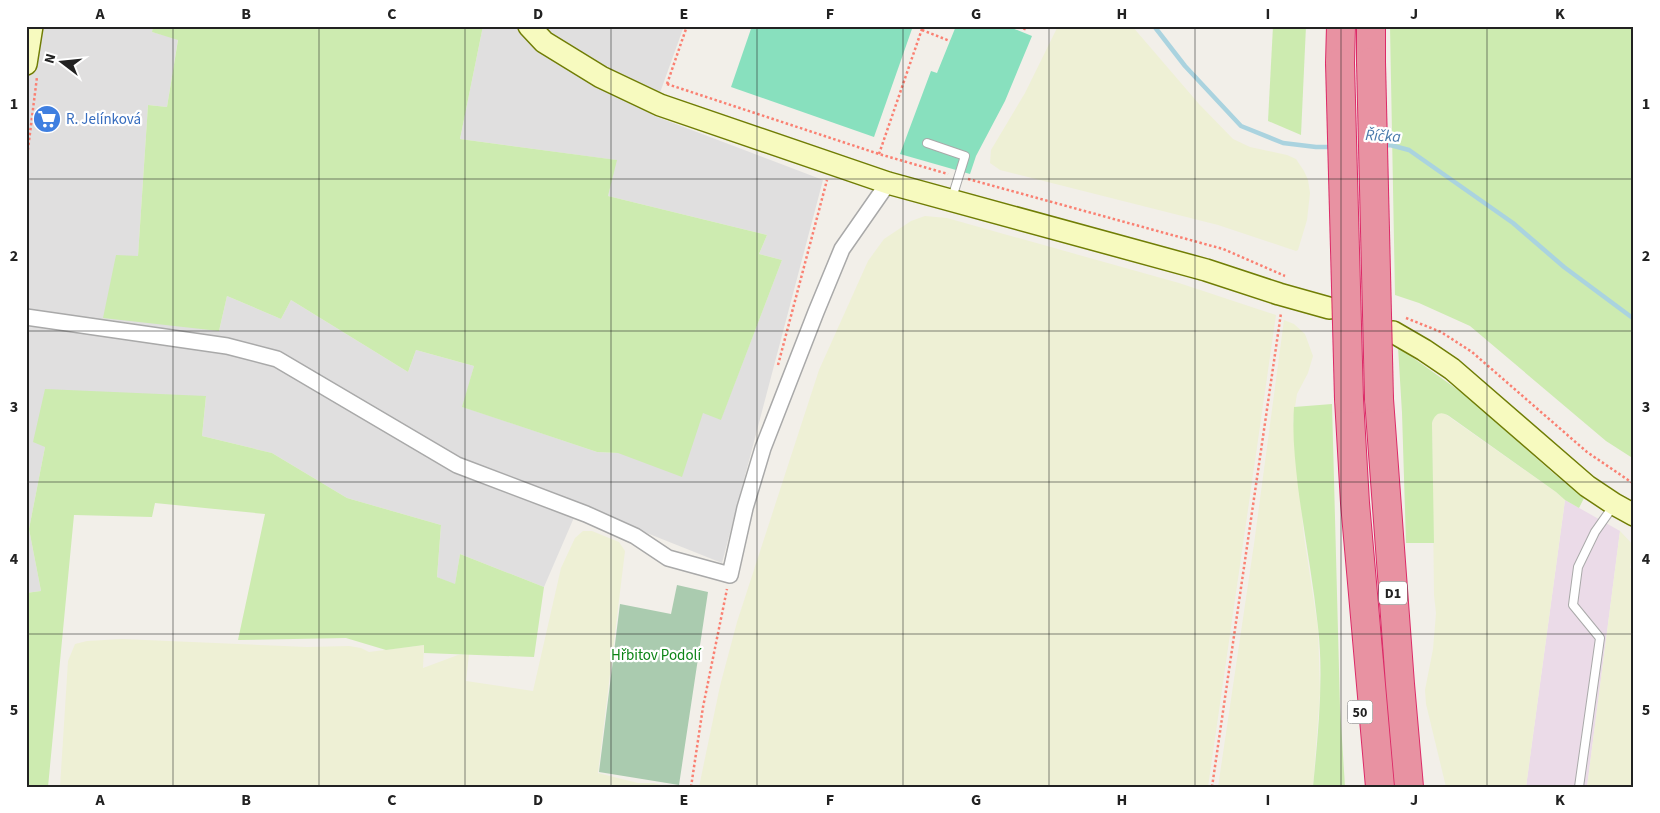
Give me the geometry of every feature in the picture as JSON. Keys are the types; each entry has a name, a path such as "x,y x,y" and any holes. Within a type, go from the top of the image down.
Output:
{"highway":[{"name":"D1","path":"1341,26 1340,63 1349,399 1355,503 1380,787"},
{"name":"D1","path":"1371,26 1379,399 1409,787"},
{"name":"50","path":"1355,503 1356,637 1364,787"}],"street":[{"path":"32,26 32,68"},
{"path":"529,26 544,42 593,72 660,105 888,183 1206,270 1286,286 1329,308"},
{"path":"26,317 227,346 277,359 458,465 586,514 635,536 668,558 730,575 745,508 763,448 812,320 842,249 888,183"},
{"path":"1397,324 1416,345 1452,369 1587,486 1614,504 1634,514"}],"lane":[{"path":"927,144 965,156 952,200"},
{"path":"1579,787 1600,638 1573,605 1578,567 1595,532 1614,504"}],"path":[{"path":"660,105 687,26"},
{"path":"1024,30 1026,26"},
{"path":"879,154 923,28 950,41"},
{"path":"26,165 32,68"},
{"path":"668,84 879,154 1223,249 1286,286 1212,787"},
{"path":"777,369 832,164"},
{"path":"1397,324 1442,332 1472,352 1587,452 1634,484"},
{"path":"691,787 703,706 730,575"}],"shaded area":[{"path":"26,26 153,26 152,32 178,39 167,107 148,105 138,256 219,331 227,296 281,319 291,300 408,372 416,350 474,366 463,407 597,452 618,453 704,412 721,419 782,260 759,254 767,235 608,196 616,160 460,139 483,26 684,26 652,115 823,180 722,563 579,506 544,587 460,554 455,585 437,577 441,525 347,498 272,453 202,436 206,397 45,447 29,529 41,591 26,593"},
{"path":"1565,500 1620,531 1587,787 1526,787"}],"green space":[{"path":"153,26 483,26 460,139 617,160 608,196 767,235 759,254 782,260 721,420 703,413 682,477 618,453 597,452 462,407 474,366 416,350 408,372 291,300 281,319 227,296 219,331 103,318 116,255 138,256 148,105 167,107 178,40 152,32"},
{"path":"752,26 913,26 874,137 731,87"},
{"path":"956,26 1007,26 1032,36 1005,101 976,156 970,174 900,154 931,71 937,73"},
{"path":"1058,26 1132,26 1199,104 1233,139 1250,147 1287,155 1296,159 1308,180 1310,193 1307,220 1298,250 1296,251 1218,225 1000,170 990,163 991,150 1025,93"},
{"path":"1273,26 1306,26 1301,135 1268,121"},
{"path":"1390,26 1634,26 1634,459 1606,441 1470,326 1419,303 1395,295"},
{"path":"925,216 947,218 1179,283 1276,315 1208,787 699,787 720,686 737,622 819,370 868,261 884,239 911,221"},
{"path":"1284,320 1294,324 1305,334 1313,356 1308,373 1297,394 1293,420 1304,537 1318,628 1320,693 1313,787 1218,787 1254,544"},
{"path":"1398,347 1465,395 1584,498 1579,508 1565,500 1449,416 1441,413 1435,417 1432,423 1434,543 1406,543"},
{"path":"45,389 206,396 202,436 272,453 347,498 441,525 437,577 455,584 460,554 544,587 534,657 424,653 424,645 386,650 346,638 238,640 265,514 155,503 152,517 74,515 48,787 26,787 26,593 41,591 29,529 45,447 33,442"},
{"path":"1332,404 1340,707 1345,787 1313,787 1320,707 1320,647 1314,592 1298,487 1293,417 1294,407"},
{"path":"1438,413 1444,413 1565,500 1526,787 1446,787 1426,704 1425,690 1433,649 1436,613 1434,595 1432,423 1434,416"},
{"path":"583,531 592,531 619,542 625,551 598,773 638,783 654,783 669,787 60,787 68,661 75,644 87,641 122,639 307,647 349,646 361,648 369,652 424,645 423,668 458,655 469,654 466,681 533,691 561,568 575,538"},
{"path":"1620,531 1634,546 1630,568 1634,570 1634,787 1587,787"},
{"name":"Hřbitov Podolí","path":"677,585 708,592 679,785 599,772 620,604 671,614"}],"waterway":[{"name":"Říčka","path":"1154,26 1185,66 1241,126 1283,143 1333,147"},
{"name":"Říčka","path":"1381,146 1390,145 1409,150 1513,223 1564,267 1634,319"}],"place":[{"name":"R. Jelínková","path":"47,119"}]}
